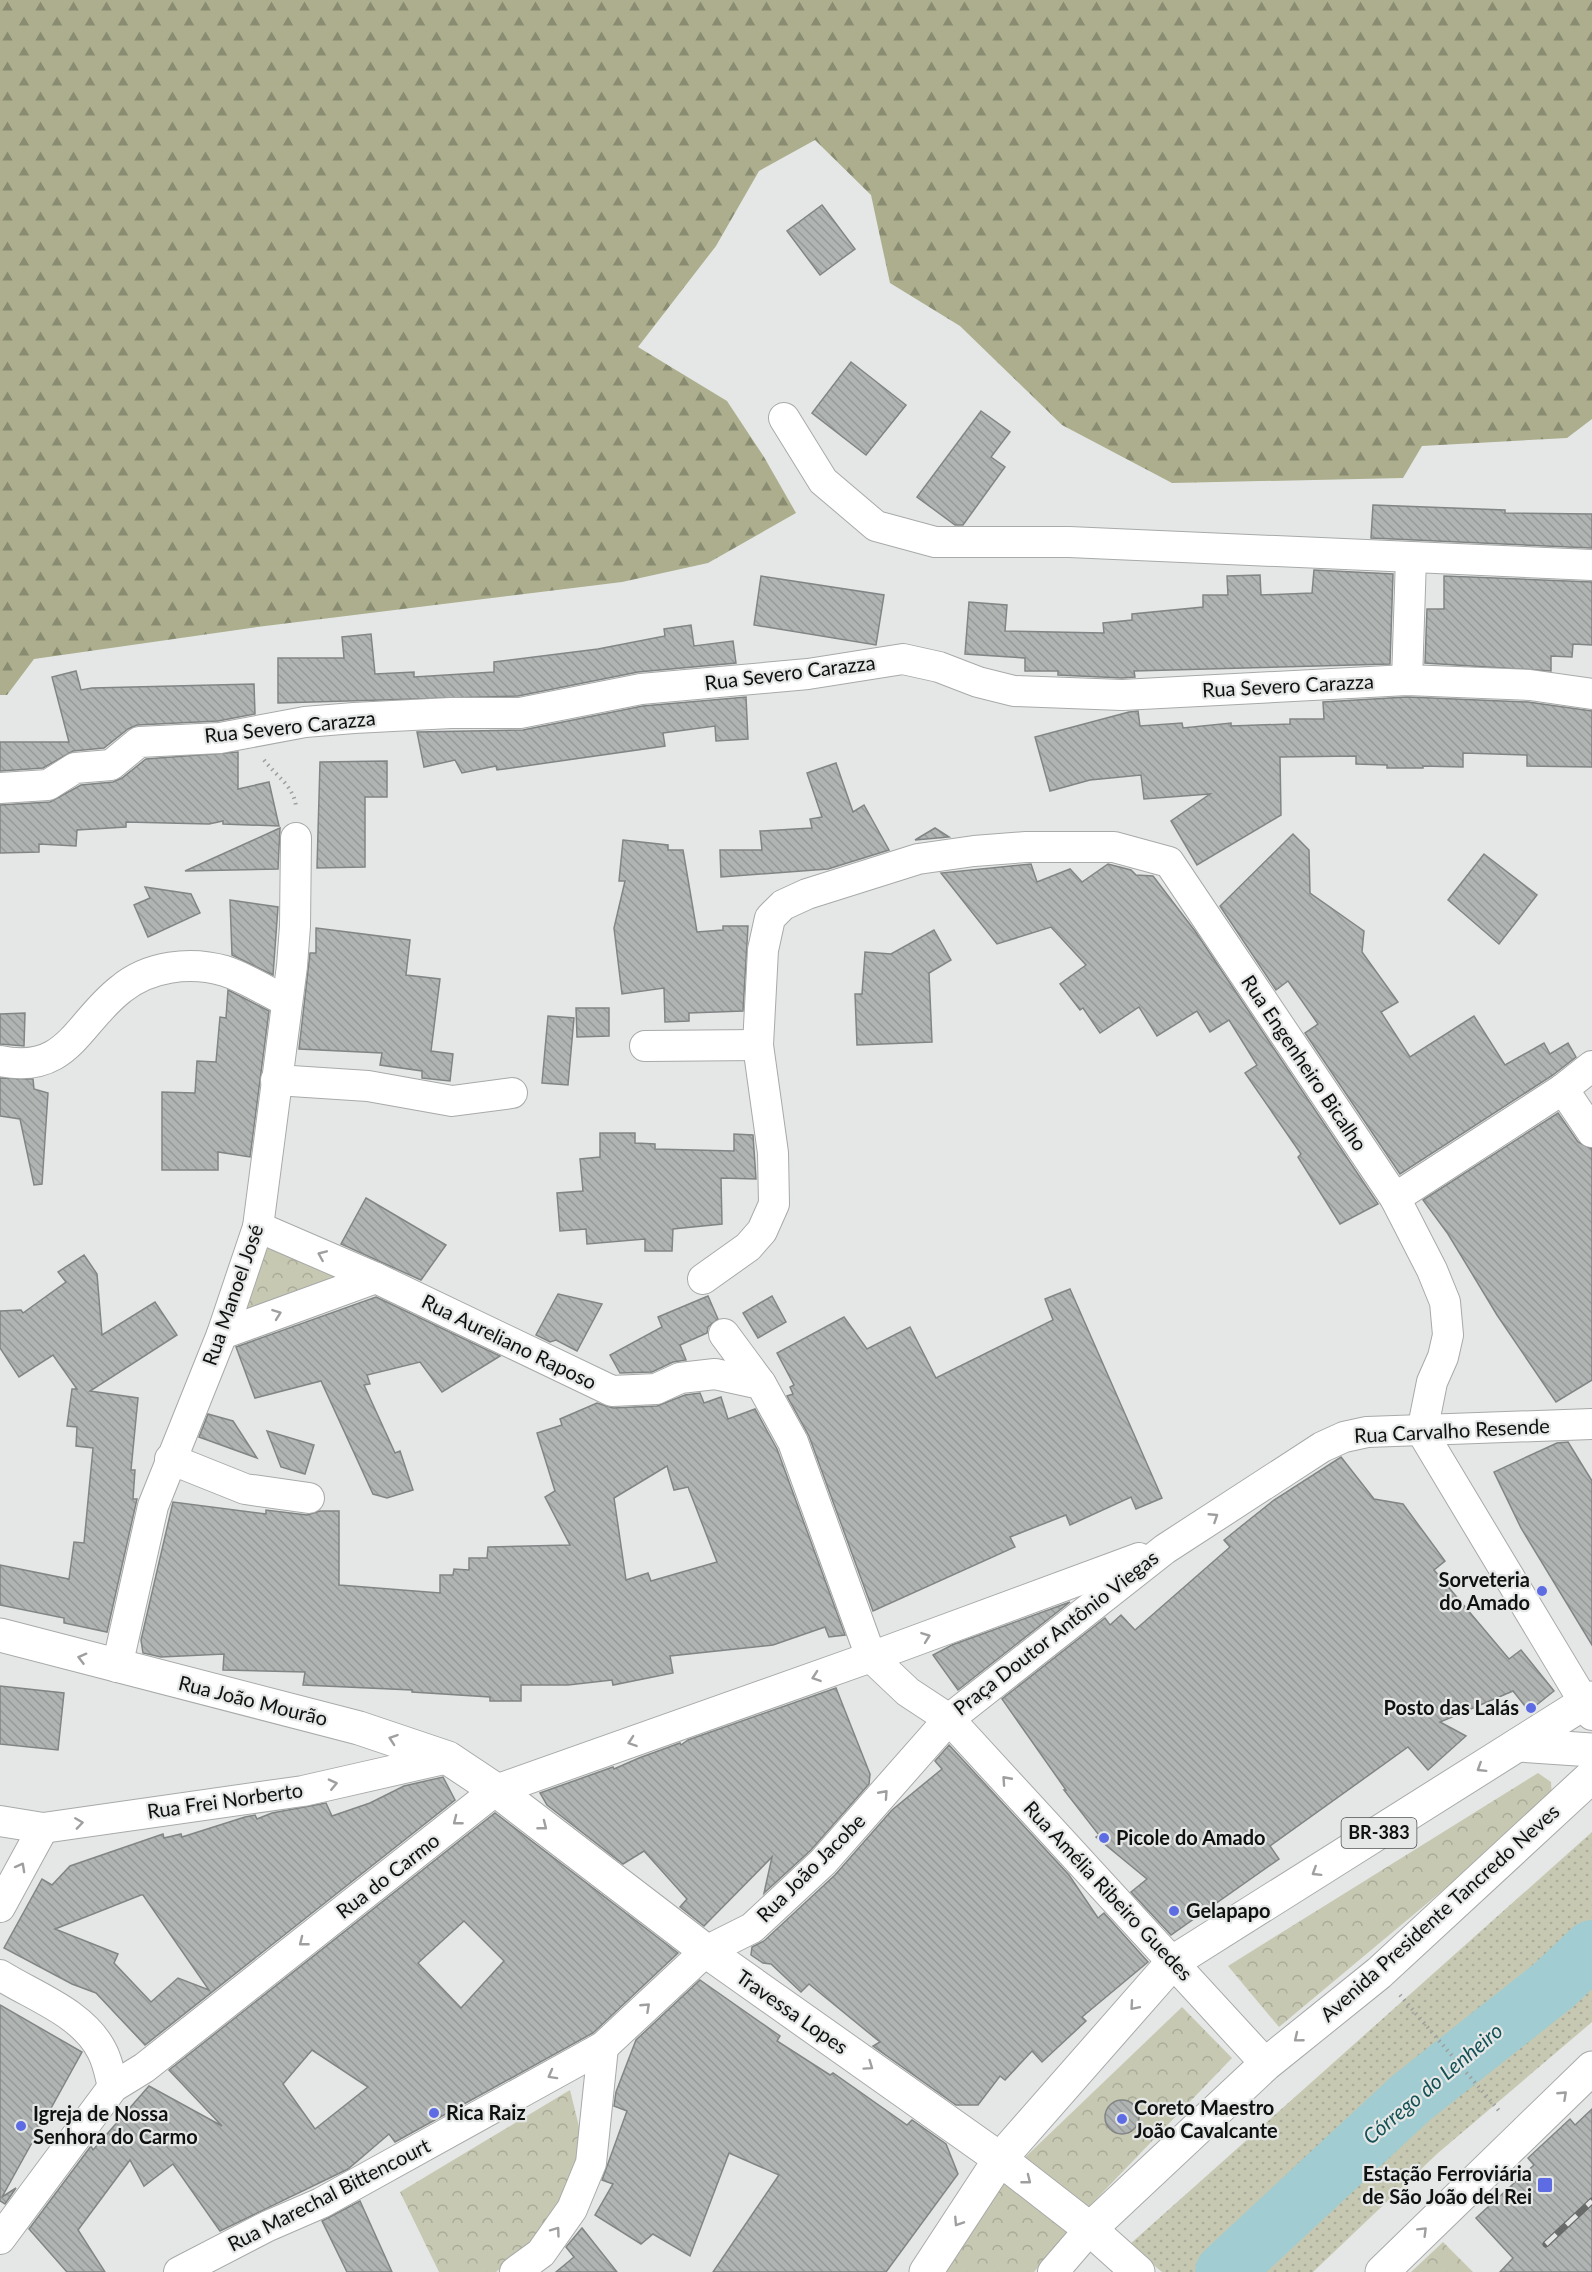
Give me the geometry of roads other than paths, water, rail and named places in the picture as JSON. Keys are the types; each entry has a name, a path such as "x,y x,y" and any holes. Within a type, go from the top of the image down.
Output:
{"main road":[{"name":"Rua João Mourão","path":"0,1635 359,1728 448,1758 496,1790"},
{"name":"BR-383","path":"926,2272 1000,2159 1173,1962 1518,1745 1589,1705"},
{"path":"1518,1745 1592,1750"},
{"name":"Avenida Presidente Tancredo Neves","path":"1099,2237 1266,2064 1379,1973 1592,1776"},
{"name":"Travessa Lopes","path":"496,1790 706,1951 1000,2159 1099,2237 1138,2272"},
{"path":"1382,2272 1592,2068"}],"street":[{"path":"784,418 823,481 876,526 935,542 1069,542 1592,565"},
{"path":"1407,680 1411,558"},
{"name":"Rua Severo Carazza","path":"0,788 48,785 75,768 111,765 139,742 246,734 305,722 451,713 520,713 641,689 808,674 903,659 1014,692 1122,695 1407,680 1530,685 1592,694"},
{"name":"Rua Manoel José","path":"117,1667 149,1523 170,1460 222,1334 258,1227 296,926 296,838"},
{"name":"Rua Engenheiro Bicalho","path":"758,1044 763,950 770,918 783,905 807,894 918,860 974,851 1026,847 1114,847 1169,862 1395,1198 1432,1270 1445,1302 1448,1322 1446,1348 1432,1382 1422,1432"},
{"path":"0,1061 30,1064 59,1054 73,1042 120,989 151,971 174,967 209,968 239,977 286,1001"},
{"path":"645,1046 758,1044 773,1153 774,1204 762,1231 748,1247 703,1279"},
{"path":"1395,1198 1563,1089 1592,1066"},
{"path":"276,1080 368,1086 452,1101 512,1093"},
{"path":"1563,1089 1592,1132"},
{"name":"Rua Aureliano Raposo","path":"258,1227 376,1278 612,1391 656,1389 680,1378 715,1374 761,1384"},
{"path":"222,1334 376,1278"},
{"path":"724,1334 761,1384 793,1442 871,1657"},
{"name":"Rua Carvalho Resende","path":"1165,1548 1337,1440 1367,1432 1422,1432 1592,1424"},
{"path":"1422,1432 1589,1705"},
{"path":"170,1460 245,1489 309,1498"},
{"name":"Praça Doutor Antônio Viegas","path":"1165,1548 950,1719 908,1692 871,1657 1165,1548"},
{"name":"Rua do Carmo","path":"0,2239 113,2087 144,2068 496,1790 871,1657"},
{"name":"Rua João Jacobe","path":"603,2047 706,1951 752,1928 823,1862 950,1719"},
{"name":"Rua Amélia Ribeiro Guedes","path":"950,1719 1266,2064"},
{"name":"Rua Frei Norberto","path":"0,1821 43,1828 303,1791 448,1758"},
{"path":"0,1907 43,1828"},
{"path":"0,1975 49,2002 94,2037 104,2054 113,2087"},
{"path":"516,2272 541,2253 572,2209 591,2163 603,2047"},
{"name":"Rua Marechal Bittencourt","path":"179,2272 268,2226 321,2203 603,2047"},
{"name":"Avenida Presidente Tancredo Neves","path":"1053,2272 1099,2237"}],"waterway":[{"name":"Córrego do Lenheiro","path":"1224,2272 1411,2098 1554,1985 1592,1949"}],"railway":[{"path":"1546,2244 1592,2201"}],"place":[{"name":"Sorveteria do Amado","path":"1542,1591"},
{"name":"Posto das Lalás","path":"1531,1708"},
{"name":"Picole do Amado","path":"1104,1838"},
{"name":"Gelapapo","path":"1174,1911"},
{"name":"Rica Raiz","path":"434,2113"},
{"name":"Coreto Maestro João Cavalcante","path":"1122,2119"},
{"name":"Igreja de Nossa Senhora do Carmo","path":"21,2126"},
{"name":"Estação Ferroviária de São João del Rei","path":"1545,2185"}]}
